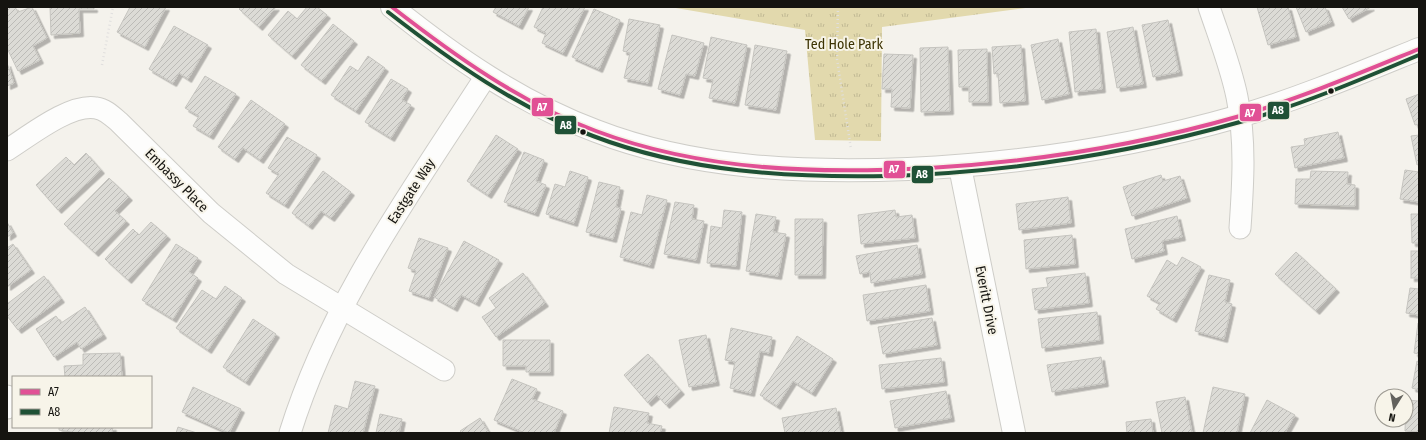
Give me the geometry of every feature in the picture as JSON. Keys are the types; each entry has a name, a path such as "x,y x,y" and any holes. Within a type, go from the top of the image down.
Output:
{"street":[{"path":"392,7 460,59 486,76 528,100 596,131 666,153 727,163 798,170 876,170 960,166 1049,156 1118,144 1240,116 1291,100 1419,50"},
{"path":"1210,7 1235,90 1240,116 1244,167 1240,228"},
{"name":"Eastgate Way","path":"290,433 311,372 341,308 395,214 486,76"},
{"name":"Embassy Place","path":"7,150 68,113 90,107 103,110 119,122 211,213 246,243 286,274 341,308"},
{"name":"Everitt Drive","path":"960,166 1014,433"},
{"path":"341,308 444,370"},
{"path":"7,396 7,408"}],"path":[{"path":"102,65 113,7"},
{"path":"838,7 837,59 852,151"}],"green space":[{"name":"Ted Hole Park","path":"670,7 1033,7 882,27 881,141 815,140 805,30"}],"building":[{"path":"7,7 15,7 18,12 32,7 47,38 33,46 40,60 18,71 7,48"},
{"path":"50,7 94,7 94,9 79,9 80,33 51,35"},
{"path":"130,7 166,7 145,47 117,32"},
{"path":"241,7 276,7 259,27 239,9"},
{"path":"307,7 317,7 327,15 292,56 268,35 288,11 297,19"},
{"path":"496,7 529,7 519,26 493,12"},
{"path":"543,7 585,7 563,53 542,43 546,33 534,27"},
{"path":"1257,7 1288,7 1296,37 1268,45"},
{"path":"1296,7 1325,7 1331,22 1306,32"},
{"path":"1342,7 1371,7 1349,19"},
{"path":"594,9 620,20 599,69 572,57"},
{"path":"629,19 660,25 648,83 624,78 630,53 623,51"},
{"path":"1168,20 1179,72 1153,77 1142,25"},
{"path":"333,24 354,41 322,81 301,65"},
{"path":"174,26 208,45 188,79 179,73 173,83 149,69"},
{"path":"1133,27 1143,84 1117,88 1107,32"},
{"path":"1096,29 1102,89 1075,92 1069,32"},
{"path":"672,35 704,43 695,76 686,74 680,95 658,89"},
{"path":"711,37 747,45 735,103 709,98 713,80 703,78"},
{"path":"1058,39 1069,94 1042,100 1031,45"},
{"path":"755,45 787,51 776,110 745,105"},
{"path":"1021,45 1025,101 1000,103 998,73 994,74 992,47"},
{"path":"948,47 950,111 921,112 920,48"},
{"path":"987,49 988,102 969,102 969,87 959,87 958,50"},
{"path":"884,54 913,55 910,108 891,107 892,89 882,89"},
{"path":"368,56 385,68 356,111 331,95 350,66 358,71"},
{"path":"7,63 14,83 7,86"},
{"path":"205,76 236,94 210,136 193,126 199,116 185,108"},
{"path":"391,79 408,89 402,100 411,105 391,138 365,122"},
{"path":"1419,94 1419,124 1415,125 1406,99"},
{"path":"251,100 285,124 260,160 243,148 235,159 218,147"},
{"path":"1338,132 1344,158 1295,168 1291,147 1305,145 1304,139"},
{"path":"496,135 518,149 488,195 467,181"},
{"path":"1419,135 1419,164 1417,165 1411,136"},
{"path":"287,137 317,155 285,205 266,193 279,174 268,168"},
{"path":"524,152 544,160 536,181 546,185 535,213 504,202"},
{"path":"86,153 101,170 58,210 36,185 66,157 74,165"},
{"path":"1405,170 1419,172 1419,202 1400,199"},
{"path":"323,171 351,192 331,218 321,211 309,226 292,213"},
{"path":"570,171 588,177 574,223 546,214 555,184 565,187"},
{"path":"1311,171 1348,172 1347,184 1355,185 1355,206 1295,204 1296,179 1310,179"},
{"path":"1161,175 1163,181 1180,176 1187,198 1132,216 1123,187"},
{"path":"109,178 129,197 115,211 126,221 95,253 64,224"},
{"path":"599,182 620,187 616,207 621,208 613,239 586,232"},
{"path":"647,195 667,200 650,265 620,257 631,212 642,215"},
{"path":"1068,197 1071,223 1019,230 1016,204"},
{"path":"675,202 694,205 692,219 704,221 696,260 664,254"},
{"path":"724,210 742,212 736,266 707,263 711,226 722,228"},
{"path":"895,210 896,217 912,215 915,238 861,244 858,215"},
{"path":"756,214 776,217 773,232 786,234 778,276 746,271"},
{"path":"1411,214 1419,214 1419,243 1412,243"},
{"path":"1177,216 1182,237 1162,241 1164,251 1132,259 1125,229"},
{"path":"795,219 823,219 822,275 795,275"},
{"path":"7,222 13,233 7,237"},
{"path":"151,222 167,236 128,280 105,259 133,229 139,235"},
{"path":"1072,235 1075,264 1026,269 1024,240"},
{"path":"419,238 448,248 429,298 409,291 416,271 408,268"},
{"path":"464,241 499,260 476,303 461,295 454,308 434,297"},
{"path":"13,244 31,270 7,287 7,248"},
{"path":"176,244 198,258 189,272 198,278 173,319 142,300"},
{"path":"917,245 922,274 871,283 870,272 860,274 856,256"},
{"path":"1411,251 1419,251 1419,278 1411,278"},
{"path":"1296,252 1336,289 1316,311 1275,274"},
{"path":"1182,257 1201,267 1173,319 1156,309 1160,303 1147,296 1167,260 1177,266"},
{"path":"523,273 545,303 496,337 482,317 496,308 489,298"},
{"path":"1085,273 1089,303 1035,310 1032,289 1048,287 1046,278"},
{"path":"1209,275 1230,280 1225,302 1232,304 1224,339 1195,331"},
{"path":"44,276 61,299 18,330 7,316 7,304"},
{"path":"926,285 930,311 867,321 863,295"},
{"path":"225,286 242,298 208,350 176,328 202,290 216,299"},
{"path":"1410,288 1419,289 1419,315 1406,313"},
{"path":"85,307 103,335 81,349 77,342 54,357 36,329 56,316 61,323"},
{"path":"1097,312 1100,340 1042,348 1038,319"},
{"path":"932,318 937,345 883,354 878,327"},
{"path":"253,319 276,334 246,382 223,367"},
{"path":"1419,323 1419,354 1414,353"},
{"path":"731,328 772,337 769,353 760,351 751,393 730,388 735,362 725,360"},
{"path":"706,335 716,382 689,387 679,340"},
{"path":"797,336 833,359 812,393 793,381 777,406 760,395"},
{"path":"503,340 550,340 550,372 526,372 526,366 503,366"},
{"path":"120,353 122,376 65,376 64,366 83,365 83,354"},
{"path":"648,354 681,391 666,405 657,395 648,403 624,375"},
{"path":"1101,357 1105,383 1052,392 1047,365"},
{"path":"941,358 944,382 882,389 879,365"},
{"path":"1417,361 1419,362 1419,390 1412,388"},
{"path":"512,379 537,389 532,399 563,411 554,433 525,433 494,420"},
{"path":"355,381 375,386 363,433 328,433 335,405 348,409"},
{"path":"193,387 241,409 229,433 182,412"},
{"path":"1213,387 1245,394 1237,433 1203,433"},
{"path":"946,391 951,418 895,428 890,401"},
{"path":"1185,397 1192,433 1162,433 1156,402"},
{"path":"1267,400 1295,415 1285,433 1250,433"},
{"path":"1414,401 1419,401 1419,432 1405,431 1405,428 1414,428"},
{"path":"614,407 649,413 647,423 662,426 660,433 609,433"},
{"path":"836,408 841,433 785,433 782,418"},
{"path":"380,414 402,419 399,433 376,433"},
{"path":"480,418 489,433 462,433 460,431"},
{"path":"1151,419 1153,433 1127,433 1126,422"},
{"path":"178,427 197,433 176,433"},
{"path":"59,428 113,428 112,433 77,433 59,430"}],"transit line":[{"name":"A7","path":"392,7 440,43 490,77 541,107 568,120 636,144 677,154 719,162 761,167 803,169 887,170 968,165 1047,157 1125,144 1164,136 1263,109 1330,85 1419,49"},
{"name":"A8","path":"388,12 436,48 486,82 538,112 593,136 665,158 702,165 776,174 814,176 889,176 934,174 1022,166 1110,152 1197,133 1263,115 1330,92 1419,55"}]}
